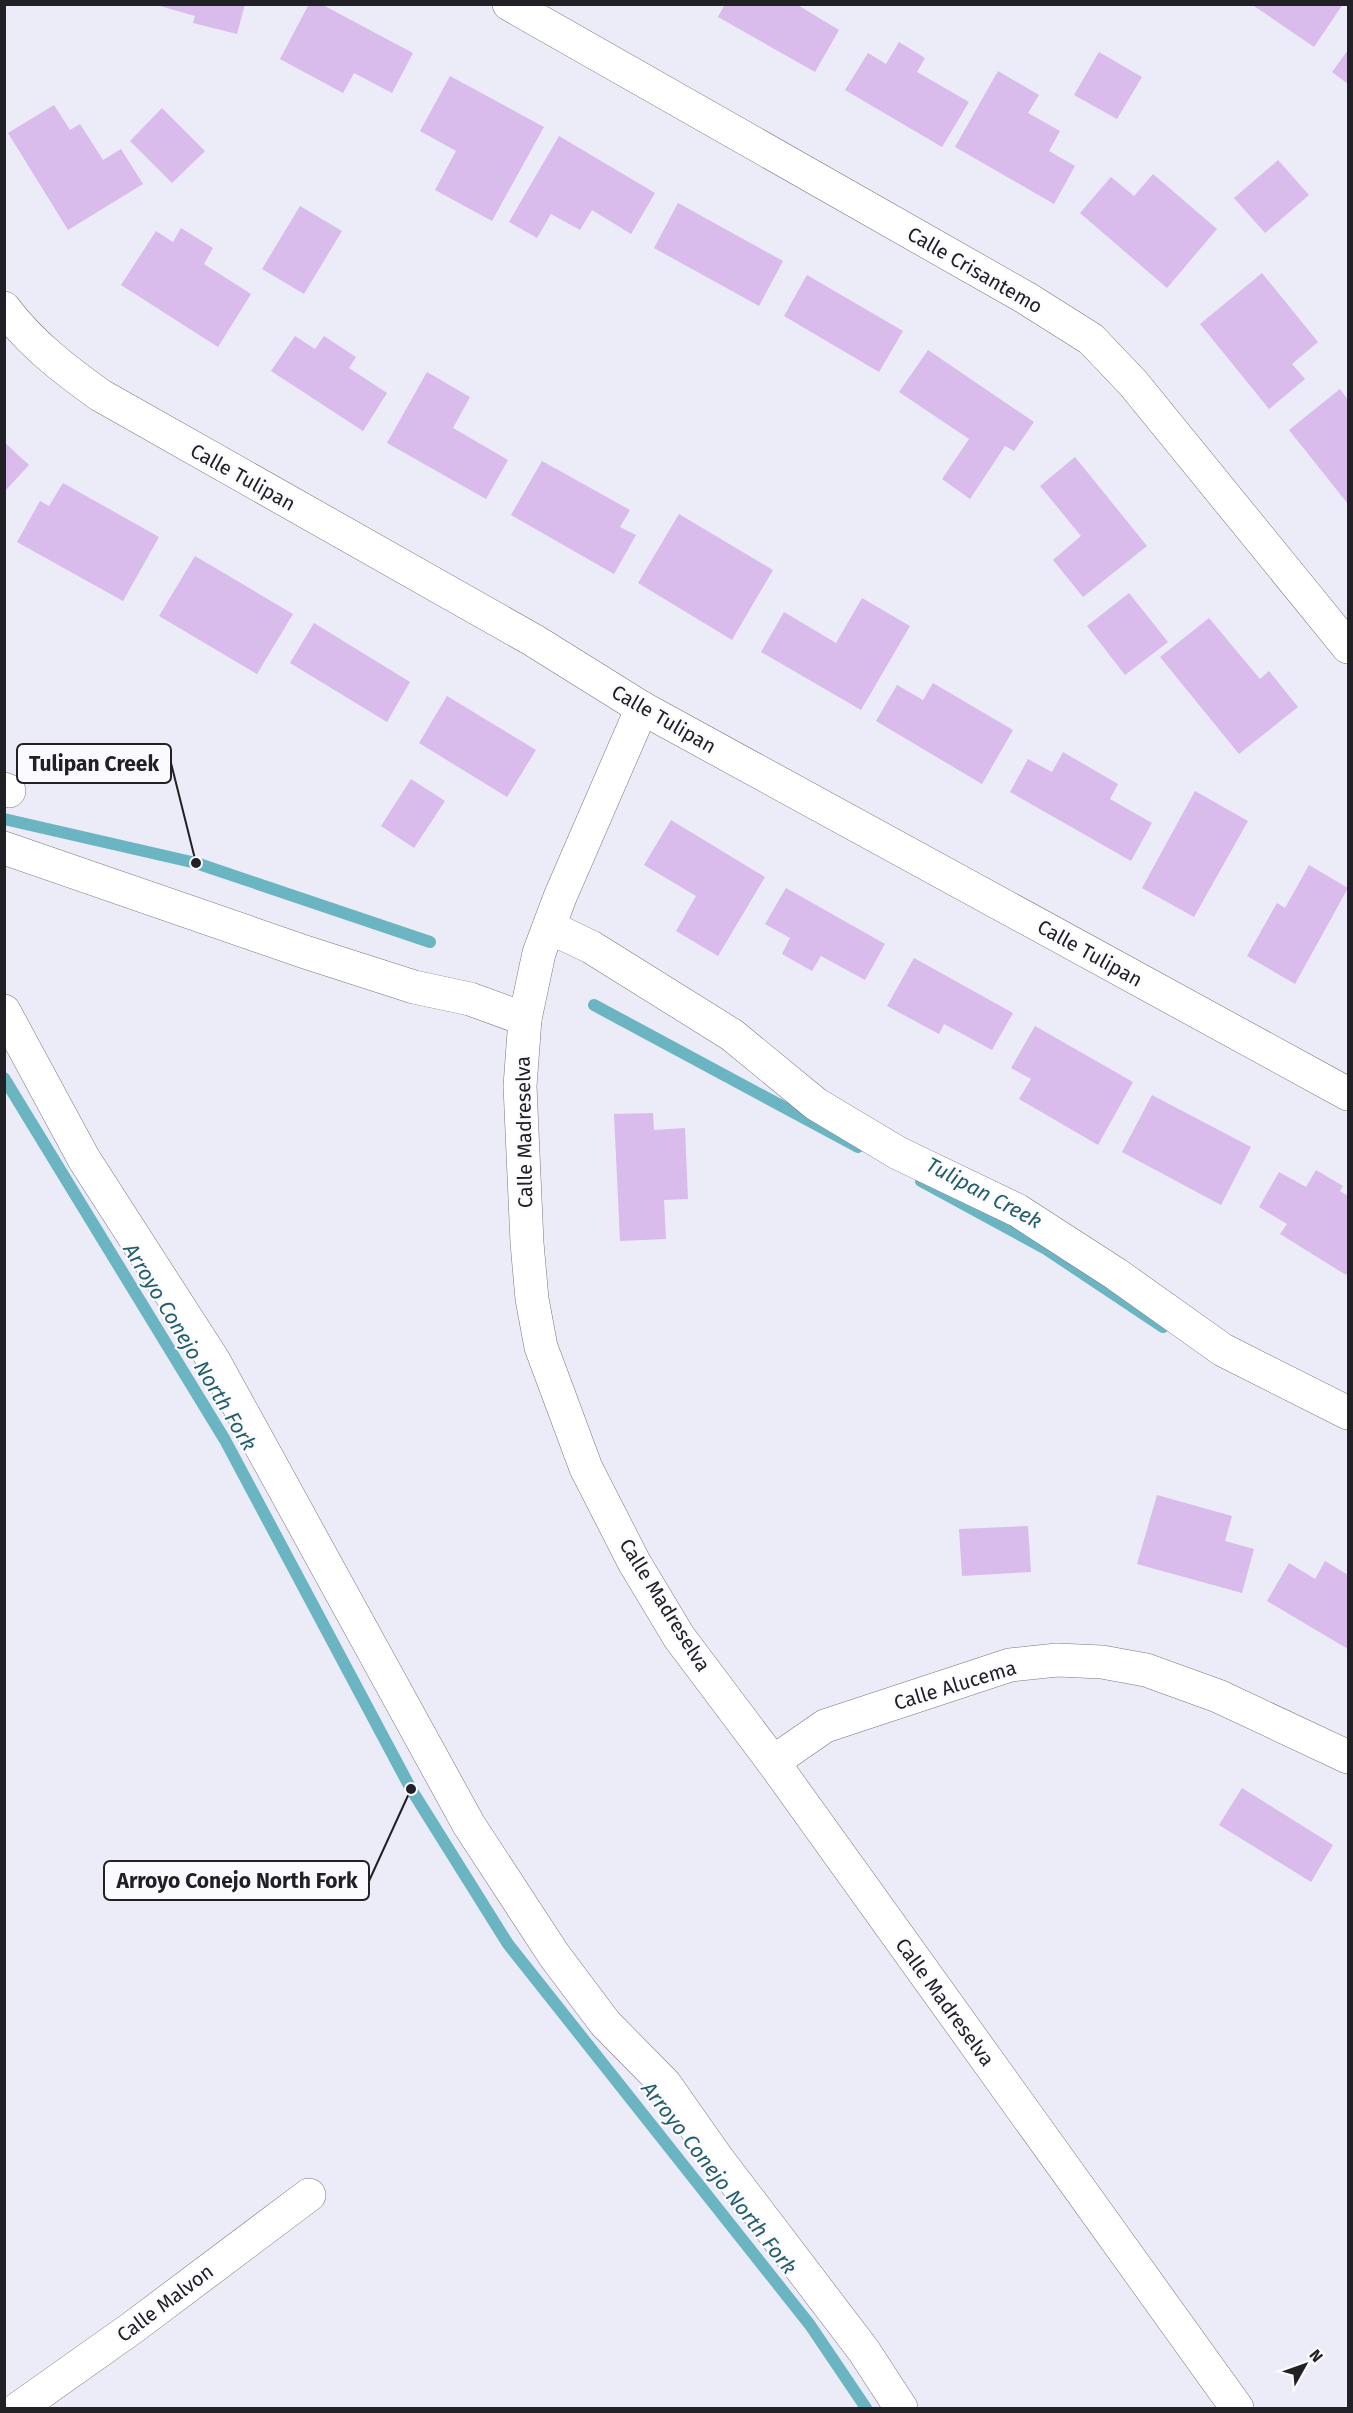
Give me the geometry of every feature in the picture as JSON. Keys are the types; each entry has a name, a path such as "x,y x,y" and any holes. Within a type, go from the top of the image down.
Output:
{"street":[{"name":"Calle Crisantemo","path":"509,4 1026,298 1091,339 1133,383 1348,647"},
{"name":"Calle Tulipan","path":"4,308 40,348 72,376 100,395 533,640 642,708 1348,1094"},
{"name":"Calle Madreselva","path":"642,708 539,953 525,1019 519,1086 526,1232 532,1299 541,1347 586,1468 634,1562 679,1636 1237,2409"},
{"path":"4,848 327,959 414,987 470,999 525,1019"},
{"path":"549,927 591,946 732,1035 816,1104 898,1153 1017,1210 1116,1275 1223,1350 1348,1413"},
{"path":"4,1011 84,1159 214,1361 469,1826 554,1955 605,2022 665,2084 717,2158 864,2351 902,2409"},
{"name":"Calle Alucema","path":"772,1762 825,1726 1010,1665 1057,1660 1102,1662 1155,1673 1218,1696 1348,1757"},
{"name":"Calle Malvon","path":"19,2409 132,2328 309,2195"}],"building":[{"path":"153,4 245,4 237,34 193,23 195,16"},
{"path":"309,4 321,4 413,53 392,93 354,73 343,93 280,59"},
{"path":"725,4 796,4 839,30 815,72 718,17"},
{"path":"1251,4 1343,4 1314,47"},
{"path":"899,42 925,58 917,72 969,102 942,147 845,90 868,53 886,64"},
{"path":"1348,50 1348,84 1332,72"},
{"path":"1099,52 1142,77 1117,119 1074,95"},
{"path":"998,71 1039,95 1028,113 1060,131 1049,151 1075,166 1054,204 955,147"},
{"path":"450,76 544,127 492,221 435,190 456,151 420,131"},
{"path":"54,105 70,130 80,124 103,160 121,149 143,184 68,230 8,133"},
{"path":"162,108 205,151 172,183 130,141"},
{"path":"559,136 655,193 631,234 592,210 580,230 551,214 537,238 509,222"},
{"path":"1278,160 1309,195 1265,233 1234,198"},
{"path":"1153,174 1217,229 1167,288 1080,213 1111,177 1134,196"},
{"path":"678,203 783,261 759,306 654,248"},
{"path":"300,206 342,231 304,294 262,269"},
{"path":"181,228 213,248 204,264 251,294 218,347 121,285 156,231 173,242"},
{"path":"1262,273 1318,342 1292,364 1305,379 1269,409 1200,324"},
{"path":"807,275 903,331 879,372 784,316"},
{"path":"295,336 315,349 324,336 356,357 349,368 387,393 363,431 271,371"},
{"path":"928,350 1034,422 1014,451 1005,446 970,499 942,479 969,439 899,392"},
{"path":"427,372 470,397 453,428 508,460 486,499 387,443"},
{"path":"1340,389 1348,400 1348,504 1289,430"},
{"path":"4,442 29,465 4,492"},
{"path":"1075,457 1147,546 1083,597 1053,560 1081,536 1040,486"},
{"path":"542,461 630,510 620,527 636,535 614,574 511,515"},
{"path":"63,483 159,537 123,601 17,542 40,501 49,506"},
{"path":"679,514 773,570 732,640 638,583"},
{"path":"195,556 293,614 257,674 159,616"},
{"path":"1129,593 1168,642 1125,675 1087,626"},
{"path":"862,598 910,626 861,710 761,652 784,612 836,643"},
{"path":"1209,618 1260,679 1269,671 1298,707 1239,754 1160,657"},
{"path":"314,623 410,682 387,722 290,663"},
{"path":"933,683 1013,730 982,784 876,721 897,685 923,700"},
{"path":"447,696 536,750 507,797 419,743"},
{"path":"1063,752 1118,784 1110,799 1152,823 1131,861 1010,792 1028,759 1052,772"},
{"path":"411,779 445,801 414,848 381,826"},
{"path":"1195,791 1248,821 1194,917 1142,888"},
{"path":"671,820 765,877 718,956 676,931 696,896 644,865"},
{"path":"1309,865 1348,888 1295,984 1247,956 1277,903 1285,908"},
{"path":"786,888 885,944 865,980 821,956 812,971 782,954 790,938 765,924"},
{"path":"914,958 1013,1013 992,1050 944,1024 939,1034 887,1006"},
{"path":"1035,1026 1133,1082 1098,1145 1019,1099 1031,1079 1011,1068"},
{"path":"1152,1095 1251,1147 1221,1205 1122,1152"},
{"path":"653,1113 654,1130 685,1128 688,1199 664,1200 666,1239 620,1241 614,1114"},
{"path":"1316,1170 1343,1186 1340,1191 1348,1196 1348,1271 1346,1275 1280,1234 1287,1224 1259,1207 1279,1172 1306,1187"},
{"path":"1157,1495 1232,1516 1225,1541 1254,1549 1242,1593 1137,1564"},
{"path":"1028,1526 1031,1572 962,1576 959,1529"},
{"path":"1325,1561 1348,1575 1348,1649 1267,1601 1289,1563 1315,1579"},
{"path":"1242,1788 1333,1845 1311,1882 1219,1825"}],"waterway":[{"name":"Tulipan Creek","path":"4,819 196,863 430,942"},
{"name":"Tulipan Creek","path":"594,1005 858,1147"},
{"name":"Arroyo Conejo North Fork","path":"4,1078 225,1440 411,1789 508,1944 810,2325 866,2408"},
{"name":"Tulipan Creek","path":"921,1181 1046,1249 1163,1327"}],"place":[{"name":"Tulipan Creek","path":"196,863"},
{"name":"Arroyo Conejo North Fork","path":"411,1789"}]}
